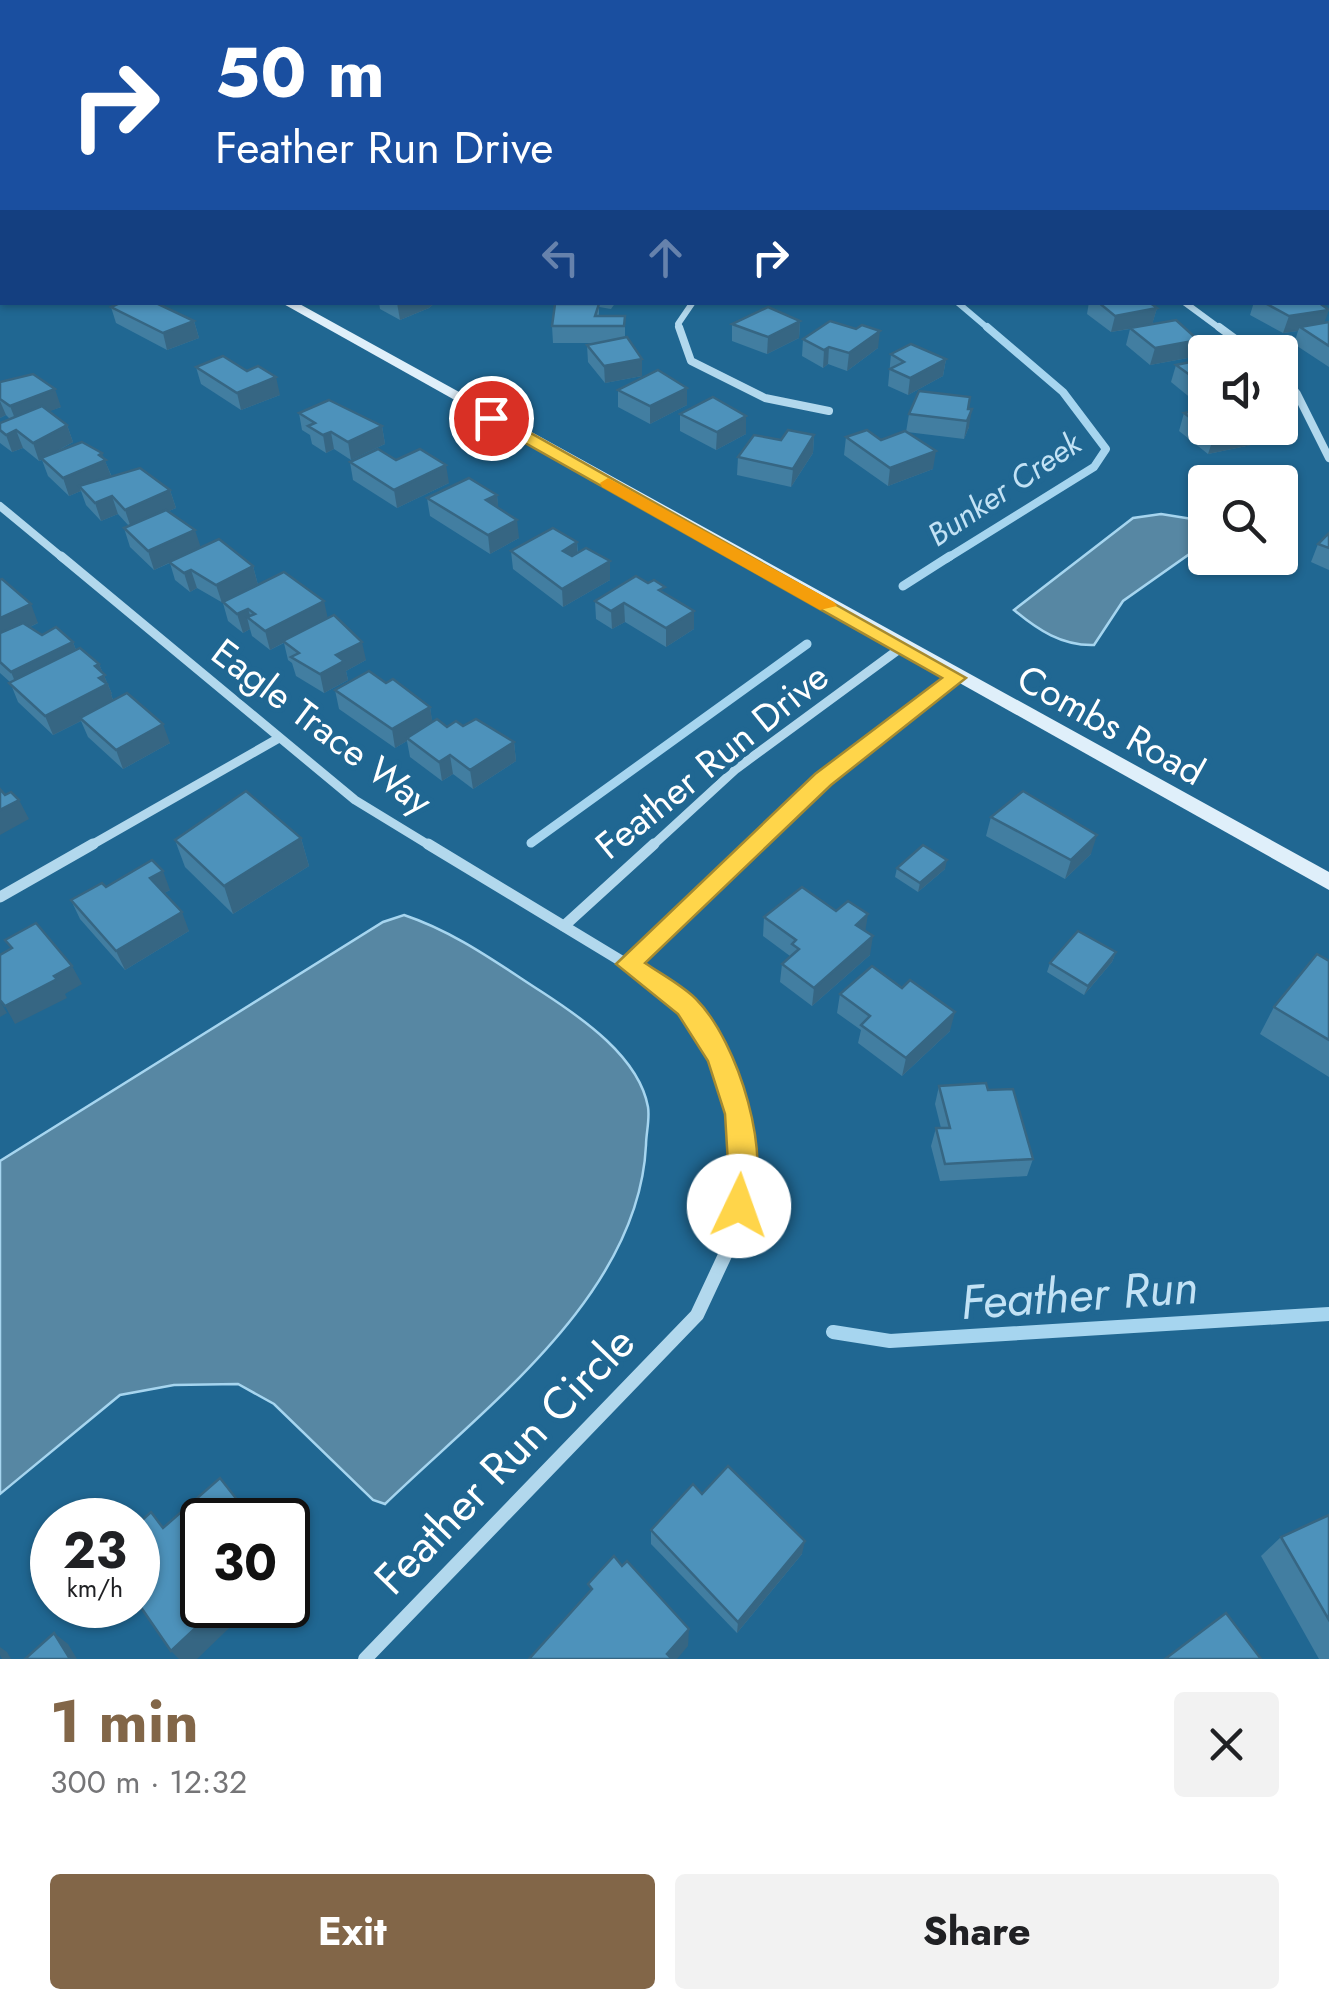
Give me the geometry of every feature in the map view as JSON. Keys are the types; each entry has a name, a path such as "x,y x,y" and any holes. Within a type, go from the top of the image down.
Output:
{"street":[{"name":"Combs Road","path":"291,305 902,648 1329,882"},
{"path":"690,305 678,324 691,361 765,398 828,410"},
{"path":"1188,305 1230,335"},
{"path":"1298,396 1329,458"},
{"name":"Eagle Trace Way","path":"0,506 368,809 628,964"},
{"name":"Feather Run Drive","path":"564,926 736,769 902,648"},
{"path":"628,964 823,780 956,678"},
{"path":"0,897 279,738"},
{"name":"Feather Run Circle","path":"365,1659 697,1315 729,1247 743,1180 738,1114 720,1058 688,1006 628,964"}],"water":[{"path":"1161,514 1188,518 1188,555 1123,601 1094,645 1071,643 1051,635 1014,610 1133,518"},
{"path":"404,915 475,949 574,1014 621,1055 643,1089 649,1116 637,1200 616,1251 587,1299 510,1387 385,1504 373,1500 274,1404 238,1384 174,1385 120,1395 0,1494 0,1161 383,922"}],"building":[{"path":"160,305 194,321 163,333 111,307"},
{"path":"555,305 599,305 595,316 625,316 624,326 552,326"},
{"path":"1102,305 1157,308 1115,316"},
{"path":"1269,305 1322,305 1329,310 1289,316"},
{"path":"768,307 800,321 768,337 732,324"},
{"path":"1176,320 1192,335 1188,335 1188,342 1155,348 1130,328"},
{"path":"830,321 880,331 849,353 829,347 824,350 803,339"},
{"path":"1329,322 1329,346 1300,327"},
{"path":"627,337 642,359 604,366 587,345"},
{"path":"911,344 946,359 910,378 890,369 904,362 891,354"},
{"path":"223,356 247,371 258,366 276,377 237,393 196,367"},
{"path":"1188,363 1188,374 1176,365"},
{"path":"658,370 687,388 650,406 618,390"},
{"path":"33,374 55,389 10,406 0,399 0,382"},
{"path":"919,391 970,397 968,409 972,409 967,421 909,414"},
{"path":"713,397 746,416 717,432 680,414"},
{"path":"329,400 382,426 348,442 331,432 323,435 308,426 315,423 299,413"},
{"path":"42,406 67,425 33,443 16,430 6,435 0,430 0,423"},
{"path":"788,430 814,435 793,469 738,457 754,435 781,440"},
{"path":"867,430 881,440 905,431 936,451 890,468 846,437"},
{"path":"82,442 102,453 99,455 106,460 63,478 41,458"},
{"path":"378,449 396,460 420,449 446,465 394,490 350,462"},
{"path":"140,468 170,490 125,510 112,496 95,503 79,486"},
{"path":"469,478 497,495 486,500 517,520 488,535 427,498"},
{"path":"166,510 195,530 148,551 124,528"},
{"path":"553,528 577,542 563,551 572,556 586,548 610,561 562,589 511,551"},
{"path":"1329,533 1329,548 1318,544"},
{"path":"219,539 253,566 216,585 191,570 184,573 169,562"},
{"path":"284,572 324,601 265,631 247,617 255,614 248,609 237,614 223,602"},
{"path":"636,576 648,583 654,580 665,587 659,590 694,611 666,628 624,603 611,611 595,601"},
{"path":"0,580 31,604 0,618"},
{"path":"334,615 362,642 336,655 344,661 320,674 291,657 299,653 283,641"},
{"path":"23,623 42,635 56,627 73,642 11,672 0,662 0,633"},
{"path":"80,648 99,664 95,666 105,675 99,678 107,684 45,716 9,683"},
{"path":"369,671 386,683 393,679 430,707 392,729 335,690"},
{"path":"127,693 163,724 116,750 80,718"},
{"path":"437,719 447,727 456,721 463,726 476,719 514,742 470,770 450,755 439,762 407,738"},
{"path":"0,789 5,795 11,792 19,800 0,810"},
{"path":"246,791 301,838 224,886 175,840"},
{"path":"1023,791 1097,835 1071,860 991,817"},
{"path":"923,845 947,860 920,883 897,868"},
{"path":"152,860 163,871 150,878 182,912 116,951 71,900 102,883 106,887"},
{"path":"802,887 836,911 848,901 868,914 856,925 873,936 814,988 782,964 799,949 792,944 796,940 764,917"},
{"path":"36,923 72,966 54,976 57,979 5,1006 0,1000 0,955 12,948 5,940"},
{"path":"1078,931 1116,952 1088,986 1050,963"},
{"path":"1317,954 1329,961 1329,1040 1274,1007"},
{"path":"872,966 902,988 910,980 955,1012 906,1058 861,1025 870,1016 840,994"},
{"path":"986,1083 988,1090 1013,1089 1033,1159 945,1164 936,1128 950,1128 939,1086"},
{"path":"728,1466 805,1541 738,1622 651,1530 693,1484 702,1494"},
{"path":"220,1478 236,1498 197,1498"},
{"path":"180,1513 180,1628 196,1628 171,1651 155,1628 160,1628 160,1524 163,1528"},
{"path":"1329,1515 1329,1620 1281,1537"},
{"path":"614,1556 622,1566 627,1561 689,1629 667,1654 672,1659 529,1659 592,1589 588,1584"},
{"path":"1226,1613 1261,1659 1165,1659"},
{"path":"54,1633 70,1659 25,1659"}],"waterway":[{"name":"Bunker Creek","path":"961,305 990,330"},
{"name":"Bunker Creek","path":"946,559 1094,467 1106,449 1063,392 987,327"},
{"name":"Bunker Creek","path":"903,586 950,556"},
{"name":"Bunker Creek","path":"531,843 807,644"},
{"name":"Feather Run","path":"833,1332 890,1341 1329,1314"}],"slow traffic":[{"path":"608,483 827,606"}],"route":[{"path":"491,418 956,678 877,734 823,780 628,964 688,1006 720,1058 738,1114 743,1180 739,1206"}]}
